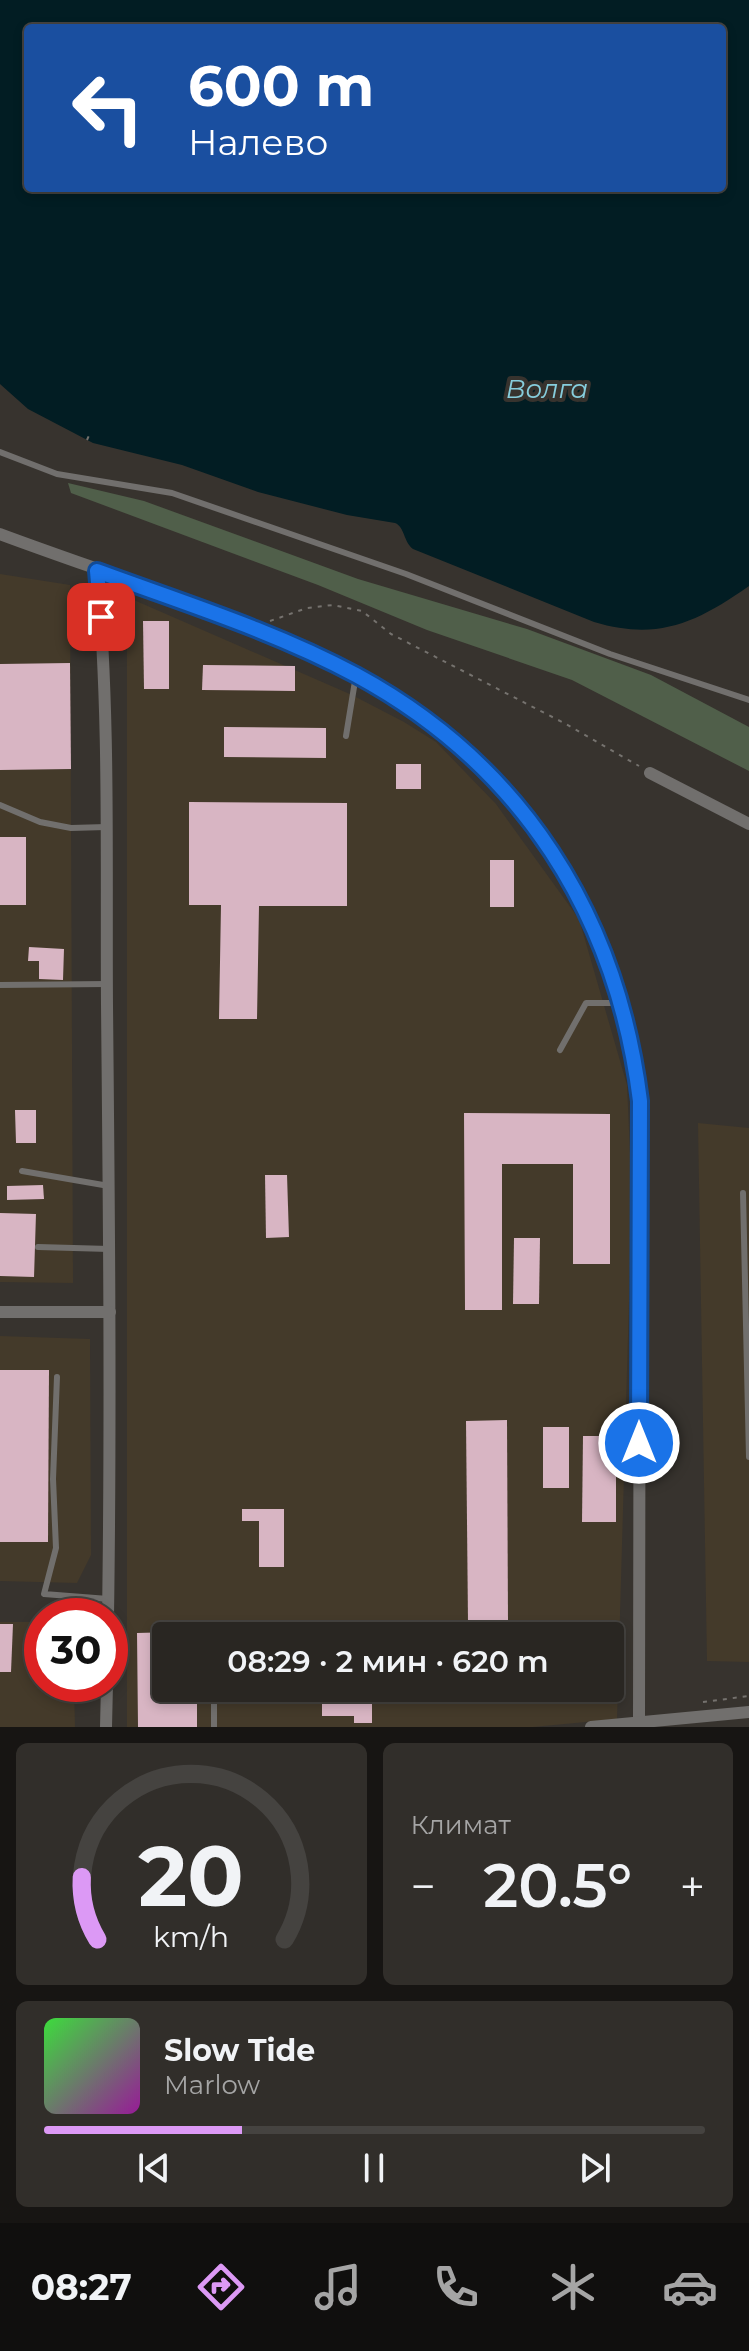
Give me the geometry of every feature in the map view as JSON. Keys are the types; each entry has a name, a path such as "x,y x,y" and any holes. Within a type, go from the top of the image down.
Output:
{"street":[{"path":"0,534 256,630 356,675 407,707 464,749 498,783 547,845 587,909 622,1003 640,1101 639,1722"},
{"path":"97,571 103,641 106,827 110,1312 108,1598"},
{"path":"650,773 749,824"},
{"path":"0,1312 110,1312"},
{"path":"106,1727 107,1702"},
{"path":"591,1727 683,1722 749,1712"}],"lane":[{"path":"0,452 57,474 172,493 406,574 610,654 749,700"},
{"path":"346,736 356,675"},
{"path":"0,805 40,822 71,828 106,827"},
{"path":"0,985 107,984"},
{"path":"560,1050 586,1003 622,1003"},
{"path":"22,1171 109,1186"},
{"path":"743,1193 749,1457"},
{"path":"38,1247 109,1249"},
{"path":"57,1377 53,1479 56,1548 44,1594 95,1598"},
{"path":"214,1702 214,1727"}],"path":[{"path":"87,440 90,433"},
{"path":"256,630 277,616 307,608 333,605 362,611 391,634 564,723 650,773"}],"shaded area":[{"path":"0,574 70,585 73,1283 0,1282"},
{"path":"127,597 352,695 404,722 436,742 496,804 579,919 627,1085 632,1197 620,1622 152,1622 152,1702 617,1702 617,1719 533,1727 127,1727"},
{"path":"698,1123 749,1128 749,1662 707,1661"},
{"path":"0,1336 90,1339 91,1555 77,1583 0,1581"},
{"path":"0,1622 24,1622 24,1702 74,1702 75,1727 0,1727"}],"green space":[{"path":"68,483 144,501 358,579 527,629 651,675 749,727 749,771 572,680 427,630 318,585 71,493"}],"water":[{"name":"Волга","path":"0,0 749,0 749,586 711,610 694,619 657,629 638,630 594,622 413,549 395,523 347,515 258,492 182,465 93,443 28,409 0,384"}],"building":[{"path":"143,621 169,621 169,689 144,689"},
{"path":"70,663 71,769 0,770 0,664"},
{"path":"203,665 295,666 295,691 202,690"},
{"path":"224,727 326,728 326,758 224,757"},
{"path":"396,764 421,764 421,789 396,789"},
{"path":"189,802 347,803 347,906 259,906 257,1019 219,1019 221,905 189,905"},
{"path":"0,837 26,837 26,905 0,905"},
{"path":"490,860 514,860 514,907 490,907"},
{"path":"29,947 64,949 63,980 39,979 39,961 28,961"},
{"path":"15,1110 36,1110 36,1143 16,1143"},
{"path":"464,1113 610,1114 610,1264 573,1264 573,1164 502,1164 502,1310 465,1310"},
{"path":"265,1175 287,1175 289,1237 266,1238"},
{"path":"43,1185 44,1199 7,1200 7,1186"},
{"path":"0,1213 36,1214 34,1277 0,1276"},
{"path":"514,1238 540,1238 539,1304 513,1304"},
{"path":"0,1370 49,1370 48,1542 0,1542"},
{"path":"507,1420 508,1622 468,1622 466,1421"},
{"path":"543,1427 569,1427 569,1488 543,1488"},
{"path":"583,1436 616,1436 616,1522 582,1522"},
{"path":"242,1509 284,1509 284,1567 259,1567 259,1521 242,1521"},
{"path":"0,1624 13,1624 11,1672 0,1672"},
{"path":"137,1633 152,1633 152,1702 197,1702 197,1727 138,1727"},
{"path":"322,1702 372,1702 372,1723 354,1723 354,1716 322,1716"}],"route":[{"path":"101,617 97,571 256,630 356,675 407,707 464,749 498,783 547,845 587,909 599,936 622,1003 635,1065 640,1101 639,1443"}]}
